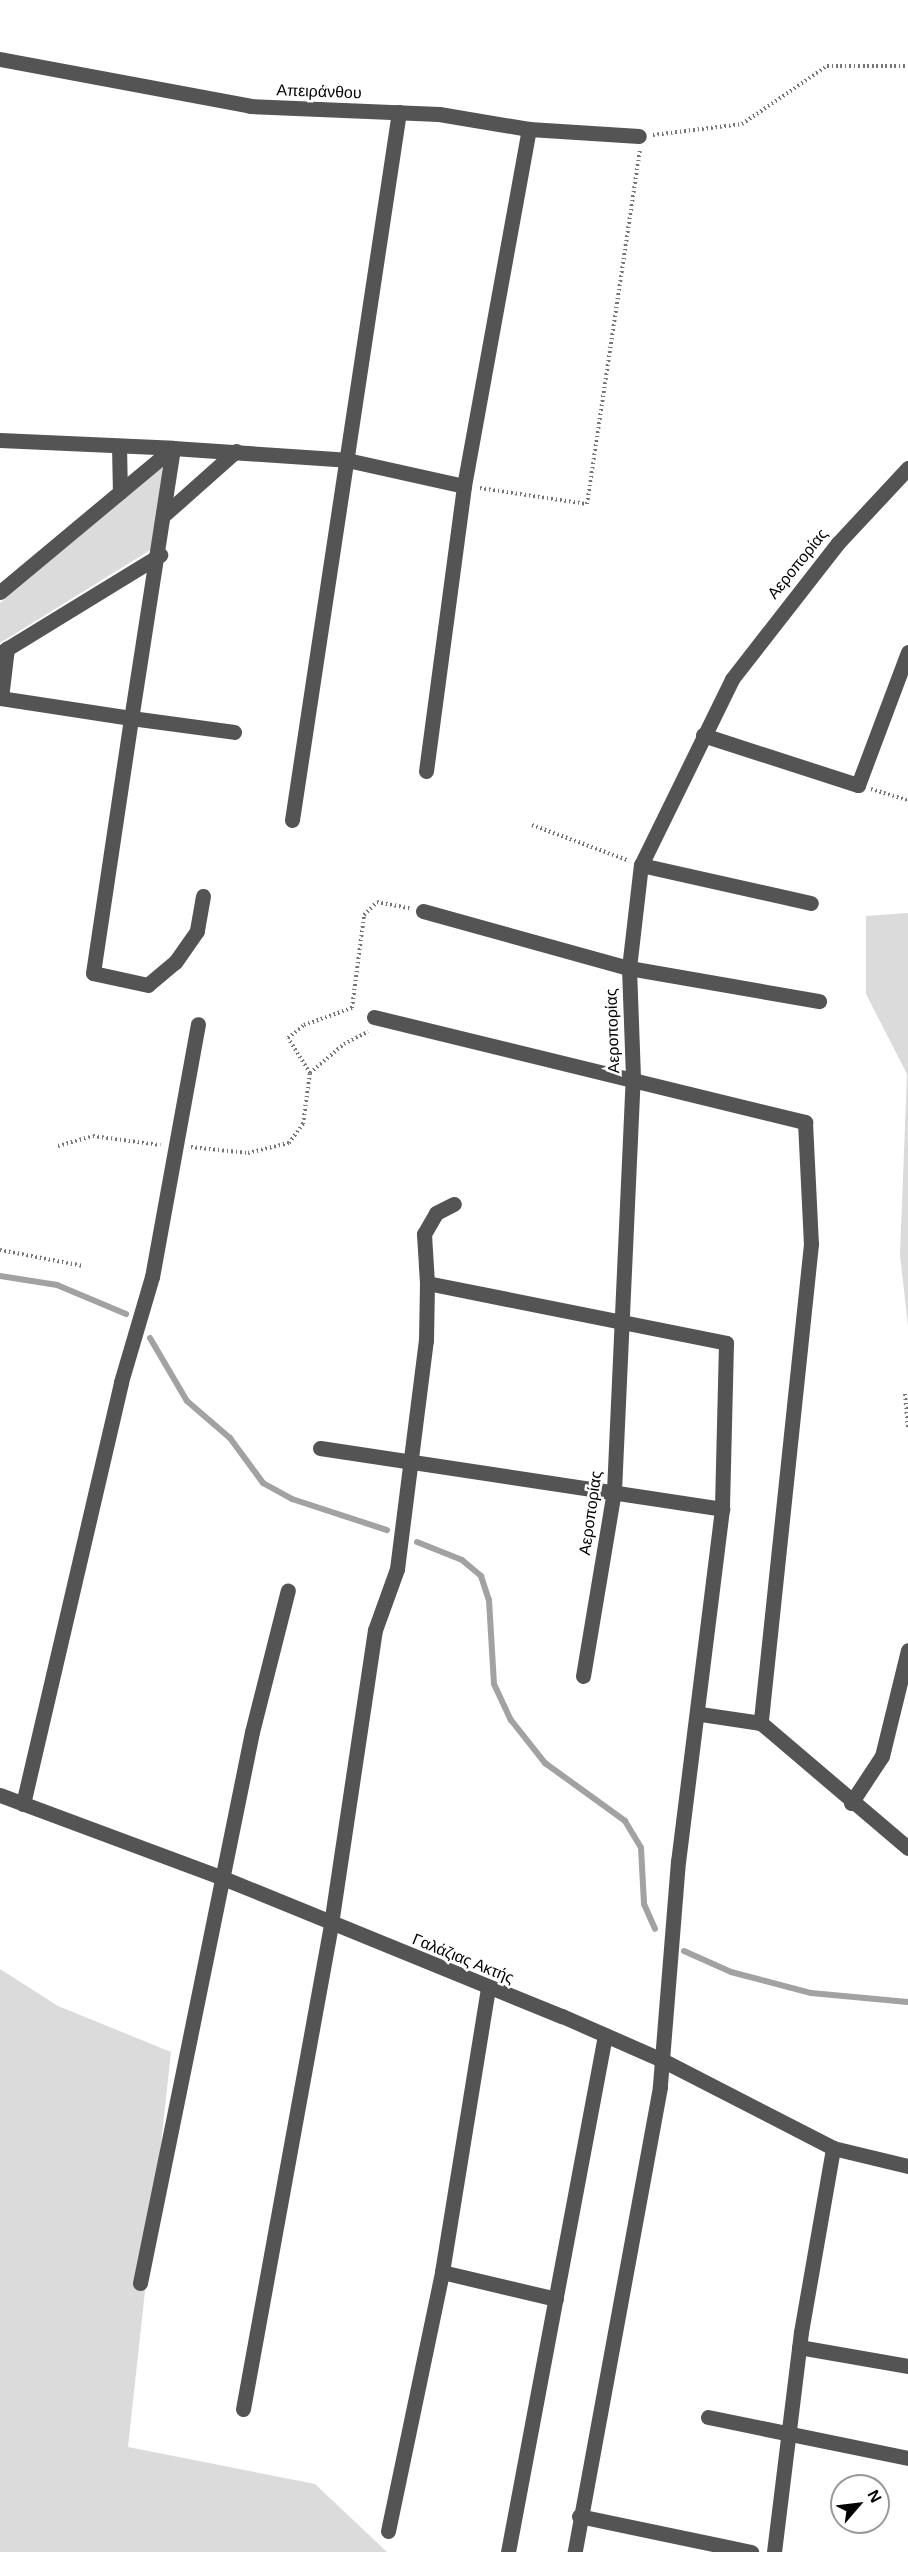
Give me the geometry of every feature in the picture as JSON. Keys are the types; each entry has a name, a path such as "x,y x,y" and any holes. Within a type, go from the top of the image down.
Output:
{"street":[{"name":"Απειράνθου","path":"0,58 250,106 399,111 529,129 639,136"},
{"path":"292,820 399,111"},
{"path":"426,771 464,486 529,129"},
{"path":"0,440 236,451 347,460 464,486"},
{"path":"119,446 120,492"},
{"path":"0,592 173,448"},
{"path":"173,448 160,555 131,717 93,973 148,985 175,962 196,932 203,896"},
{"path":"165,514 236,451"},
{"name":"Αεροπορίας","path":"583,1676 614,1491 625,1321 633,1077 629,968 641,865 732,678 783,611 908,468"},
{"path":"160,555 4,651 1,698 234,732"},
{"path":"703,735 858,785 908,652"},
{"path":"641,865 811,903"},
{"path":"423,911 629,968 819,1001"},
{"path":"374,1017 633,1077 805,1122 811,1244 760,1724"},
{"path":"22,1804 121,1382 152,1277 198,1024"},
{"path":"243,2409 331,1924 375,1630 397,1569 412,1466 427,1283 424,1234 436,1213 454,1204"},
{"path":"427,1283 726,1343 722,1509 700,1714 678,1861 662,2060 579,2516 575,2552"},
{"path":"320,1448 412,1466 614,1491 722,1509"},
{"path":"140,2283 252,1732 288,1590"},
{"path":"851,1803 882,1756 908,1650"},
{"path":"700,1714 760,1724 851,1803 908,1848"},
{"name":"Γαλάζιας Ακτής","path":"0,1795 223,1878 488,1989 605,2035 662,2060 832,2148 908,2166"},
{"path":"388,2531 442,2272 488,1989"},
{"path":"508,2552 605,2035"},
{"path":"774,2552 800,2346 832,2148"},
{"path":"442,2272 556,2299"},
{"path":"800,2346 908,2366"},
{"path":"708,2417 908,2458"},
{"path":"579,2516 751,2552"}],"path":[{"path":"464,486 588,504 639,136 742,124 827,66 908,66"},
{"path":"858,785 908,800"},
{"path":"532,825 641,865"},
{"path":"58,1146 93,1136 248,1153 289,1143 303,1124 310,1073 288,1038 304,1025 351,1008 364,915 377,902 423,911"},
{"path":"310,1073 344,1044 398,1023"},
{"path":"0,1250 82,1266"},
{"path":"905,1394 908,1428"}],"shaded area":[{"path":"164,465 152,549 0,643 0,603"},
{"path":"908,913 908,1326 900,1255 907,1074 866,994 866,916"},
{"path":"0,1969 58,2006 171,2052 128,2447 315,2484 387,2552 0,2552"}],"waterway":[{"path":"0,1276 57,1285 126,1314"},
{"path":"150,1338 187,1401 230,1438 263,1483 292,1499 387,1530"},
{"path":"417,1542 462,1560 481,1576 489,1600 494,1684 511,1720 545,1763 625,1821 641,1848 644,1904 655,1929"},
{"path":"684,1951 731,1972 811,1993 908,2002"}]}
